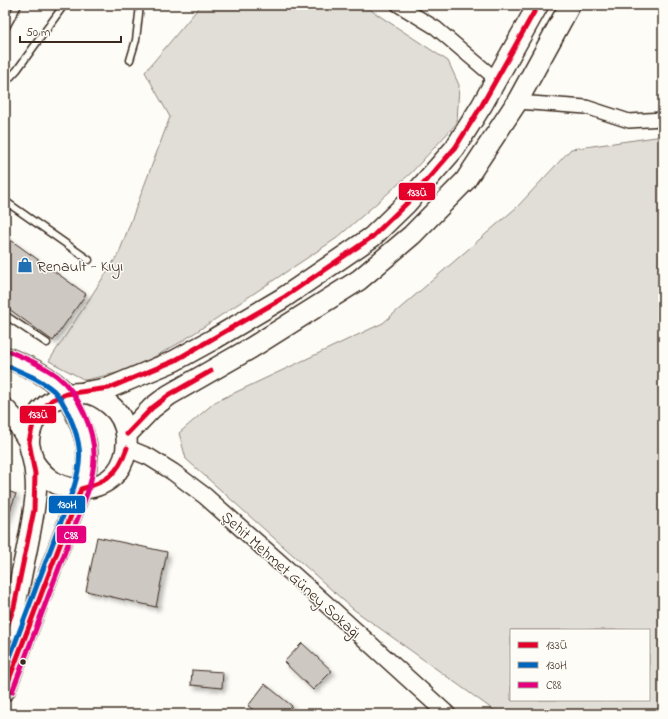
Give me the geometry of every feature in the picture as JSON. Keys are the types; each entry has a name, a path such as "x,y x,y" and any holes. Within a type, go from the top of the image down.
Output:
{"main road":[{"path":"5,632 14,607 34,510 36,488 31,452 33,424 41,410 52,400 76,393 109,388 180,358 214,340 283,298 372,237 407,203 454,148 497,80 538,5"},
{"path":"127,441 152,408 169,395 251,348 359,280 412,235 465,181 517,102 570,5"},
{"path":"5,357 76,393 103,398 114,408 123,420 127,441 123,461 116,472 101,483 81,489 69,488 57,484 47,478 31,452 16,421 5,409"},
{"path":"5,690 81,489 86,472 88,453 76,393"}],"street":[{"path":"398,5 436,28 497,80"},
{"path":"517,102 586,107 629,121 663,119"},
{"name":"Şehit Mehmet Güney Sokağı","path":"127,441 173,472 204,496 324,602 447,714"}],"lane":[{"path":"5,28 18,5"},
{"path":"5,83 64,5"},
{"path":"130,60 136,40 140,5"},
{"path":"5,201 89,260"},
{"path":"5,315 47,343"}],"shaded area":[{"path":"201,5 363,5 448,61 459,85 457,123 411,173 337,238 181,342 131,370 85,380 49,361 119,253 170,117 145,72"},
{"path":"663,136 663,714 499,714 353,609 186,459 179,433 215,402 383,323 517,207 571,149"}],"building":[{"name":"Renault - Kıyı","path":"5,236 86,294 53,341 5,306"},
{"path":"5,490 16,494 5,524"},
{"path":"97,537 167,552 156,607 86,591"},
{"path":"302,643 332,671 313,690 284,662"},
{"path":"192,670 223,672 222,688 191,685"},
{"path":"265,684 292,706 285,714 259,714 248,706"}],"transit line":[{"name":"133Ü","path":"5,632 14,607 34,510 35,474 29,442 33,424 41,410 52,400 66,394 109,388 174,361 283,298 372,237 407,203 455,148 482,105 538,5"},
{"name":"C88","path":"8,351 51,372 65,383 79,402 84,413 89,425 94,447 93,471 88,491 12,692"},
{"name":"130H","path":"5,365 37,379 59,396 73,425 78,442 80,459 74,487 5,670"},
{"name":"133Ü","path":"127,434 152,408 169,395 211,371"},
{"name":"133Ü","path":"5,690 81,489 105,480 110,476 120,464 127,448"}],"place":[{"name":"Renault - Kıyı","path":"25,265"}]}
